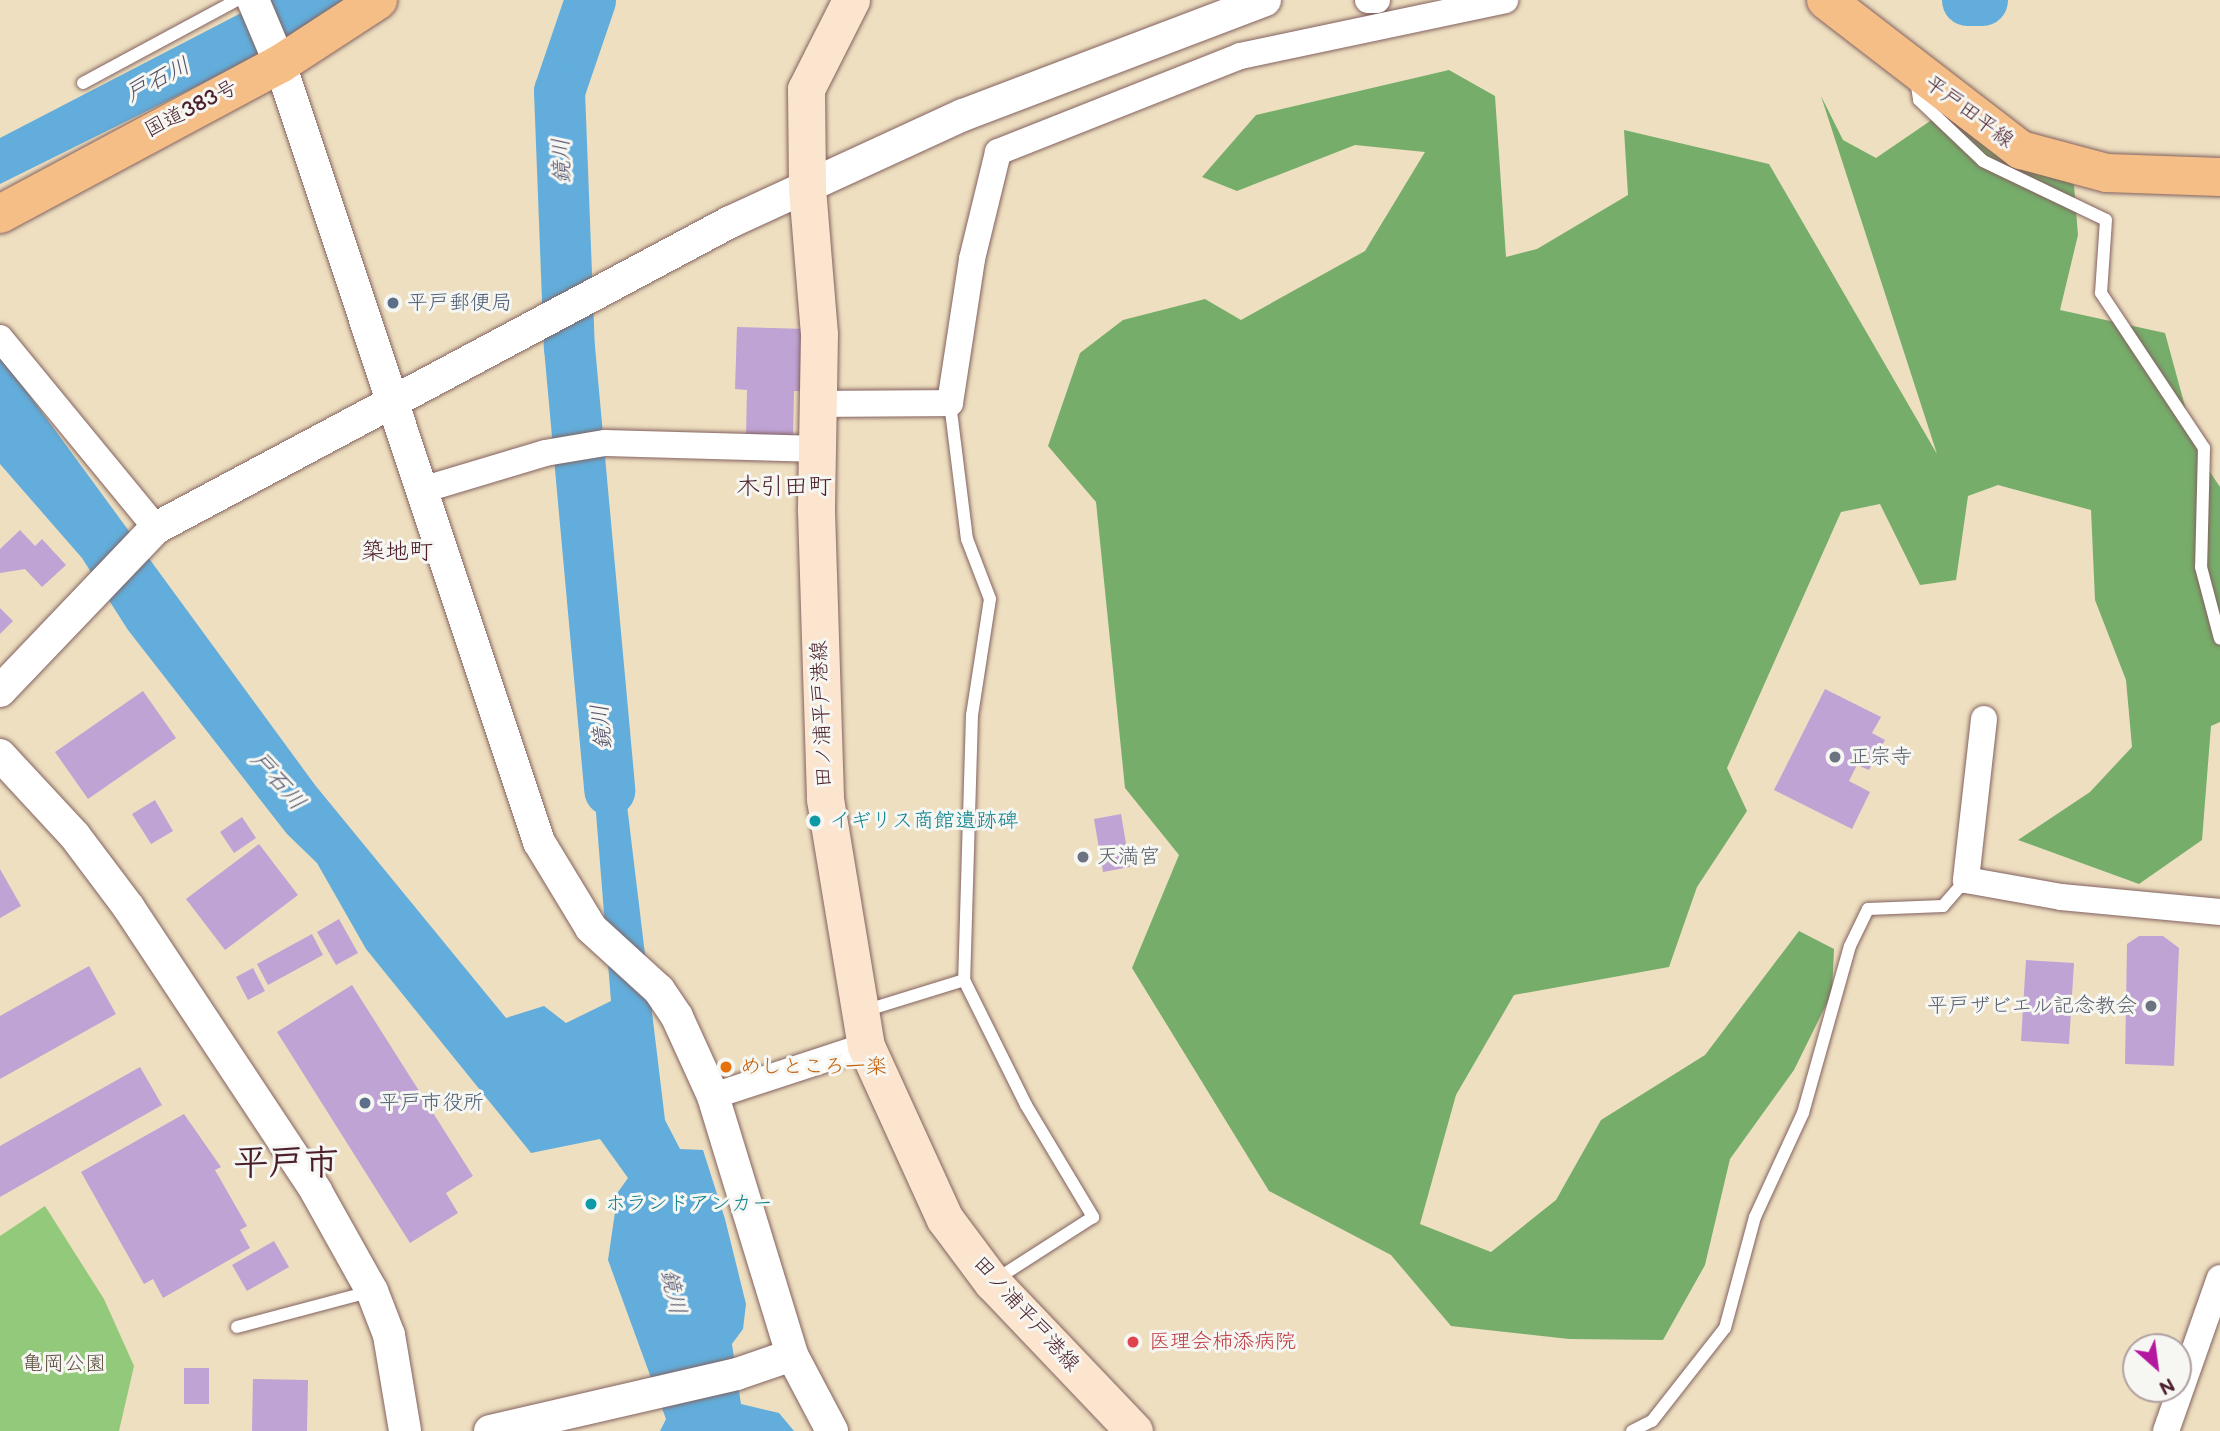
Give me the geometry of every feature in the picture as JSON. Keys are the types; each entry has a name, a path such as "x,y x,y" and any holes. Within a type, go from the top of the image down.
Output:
{"main road":[{"name":"国道383号","path":"0,214 280,64 378,0"},
{"name":"田ノ浦平戸港線","path":"851,0 806,89 807,188 820,404 816,512 825,799 863,1029 945,1219 992,1282 1134,1431"},
{"name":"平戸田平線","path":"1826,0 1914,71 2021,150 2108,173 2220,177"}],"street":[{"path":"0,691 88,594 156,528 593,294 807,188 987,105 1265,0"},
{"path":"1368,0 1377,0"},
{"path":"820,404 950,403 972,259 998,152 1240,56 1505,0"},
{"path":"248,1 280,64 390,403 422,490 539,842 591,928 659,990 713,1096 792,1355 832,1431"},
{"path":"0,338 156,528"},
{"path":"422,490 545,453 606,443 820,449"},
{"path":"1984,719 1966,880 2073,898 2220,912"},
{"path":"0,755 75,836 129,908 316,1191 372,1291 389,1335 405,1431"},
{"path":"713,1096 863,1029"},
{"path":"2166,1431 2220,1278"},
{"path":"490,1431 737,1374 792,1355"}],"lane":[{"path":"83,83 248,1"},
{"path":"1914,71 1919,100 1983,161 2106,220 2101,293 2204,448 2201,567 2220,639"},
{"path":"950,403 967,539 990,599 972,715 964,980 1026,1105 1093,1217 992,1282"},
{"path":"1632,1431 1652,1420 1726,1328 1755,1217 1803,1113 1850,946 1868,909 1943,906 1966,880"},
{"path":"863,1029 964,980"},
{"path":"237,1327 372,1291"}],"green space":[{"path":"1449,70 1495,96 1506,257 1537,249 1628,195 1624,130 1769,164 1937,454 1821,96 1843,140 1876,158 1936,117 2002,138 2074,185 2078,235 2060,310 2165,333 2198,454 2220,487 2220,722 2211,726 2202,840 2139,884 2018,840 2090,792 2132,747 2126,680 2095,600 2091,510 1998,485 1968,496 1956,580 1920,585 1880,504 1841,512 1727,768 1747,811 1697,887 1669,967 1514,995 1456,1095 1420,1224 1491,1252 1556,1200 1601,1120 1705,1055 1799,931 1834,949 1832,993 1794,1070 1730,1159 1705,1265 1663,1340 1569,1339 1451,1326 1391,1255 1269,1191 1132,968 1179,855 1125,788 1096,502 1048,446 1080,353 1123,320 1205,299 1241,320 1365,251 1425,152 1355,145 1237,191 1202,177 1256,115"},
{"name":"亀岡公園","path":"45,1206 104,1299 134,1366 119,1431 0,1431 0,1236"}],"water":[{"name":"戸石川","path":"266,0 355,0 310,30 0,184 0,138"},
{"name":"戸石川","path":"0,355 315,785 506,1018 544,1006 566,1023 611,1001 589,725 616,714 665,1120 680,1149 703,1150 725,1219 746,1304 743,1329 732,1344 741,1404 779,1413 794,1431 660,1431 666,1419 608,1260 618,1192 628,1178 600,1139 531,1153 366,949 317,863 287,834 128,630 82,558 0,464"}],"building":[{"path":"737,327 807,329 805,391 794,391 793,437 746,436 747,390 735,389"},
{"path":"20,530 35,546 42,539 66,565 42,587 25,569 0,573 0,549"},
{"path":"0,608 13,621 0,634"},
{"path":"1825,689 1881,717 1872,733 1885,740 1869,770 1857,765 1849,781 1870,792 1852,829 1774,790"},
{"path":"143,691 176,738 88,799 55,752"},
{"path":"155,800 173,831 151,844 132,814"},
{"path":"1121,814 1130,867 1103,872 1094,819"},
{"path":"242,817 256,838 234,853 220,832"},
{"path":"259,844 298,895 225,950 186,899"},
{"path":"0,869 21,906 0,918"},
{"path":"339,919 358,953 336,965 317,932"},
{"path":"312,934 323,955 268,985 257,964"},
{"name":"平戸ザビエル記念教会","path":"2139,936 2163,936 2179,948 2174,1066 2125,1064 2127,944"},
{"path":"2026,960 2074,963 2069,1044 2021,1041"},
{"path":"89,966 116,1014 0,1079 0,1016"},
{"path":"253,968 265,991 248,1000 236,977"},
{"path":"352,985 473,1176 446,1193 458,1213 410,1243 277,1032"},
{"path":"140,1067 162,1105 0,1197 0,1146"},
{"path":"184,1114 221,1167 215,1170 247,1226 240,1230 250,1248 163,1298 153,1279 144,1284 81,1172"},
{"path":"274,1241 289,1267 247,1291 232,1265"},
{"path":"184,1368 209,1368 209,1404 184,1404"},
{"path":"253,1379 308,1380 307,1431 252,1431"}],"waterway":[{"name":"鏡川","path":"590,0 559,91 569,347 609,790"},
{"name":"鏡川","path":"1967,0 1982,0"}],"place":[{"name":"平戸郵便局","path":"393,303"},
{"name":"正宗寺","path":"1835,757"},
{"name":"イギリス商館遺跡碑","path":"815,821"},
{"name":"天満宮","path":"1083,857"},
{"name":"平戸ザビエル記念教会","path":"2151,1006"},
{"name":"めしところ一楽","path":"726,1067"},
{"name":"平戸市役所","path":"365,1103"},
{"name":"ホランドアンカー","path":"591,1204"},
{"name":"医理会柿添病院","path":"1133,1342"}],"district":[{"name":"木引田町","path":"784,487"},
{"name":"築地町","path":"397,552"},
{"name":"平戸市","path":"286,1164"}]}
